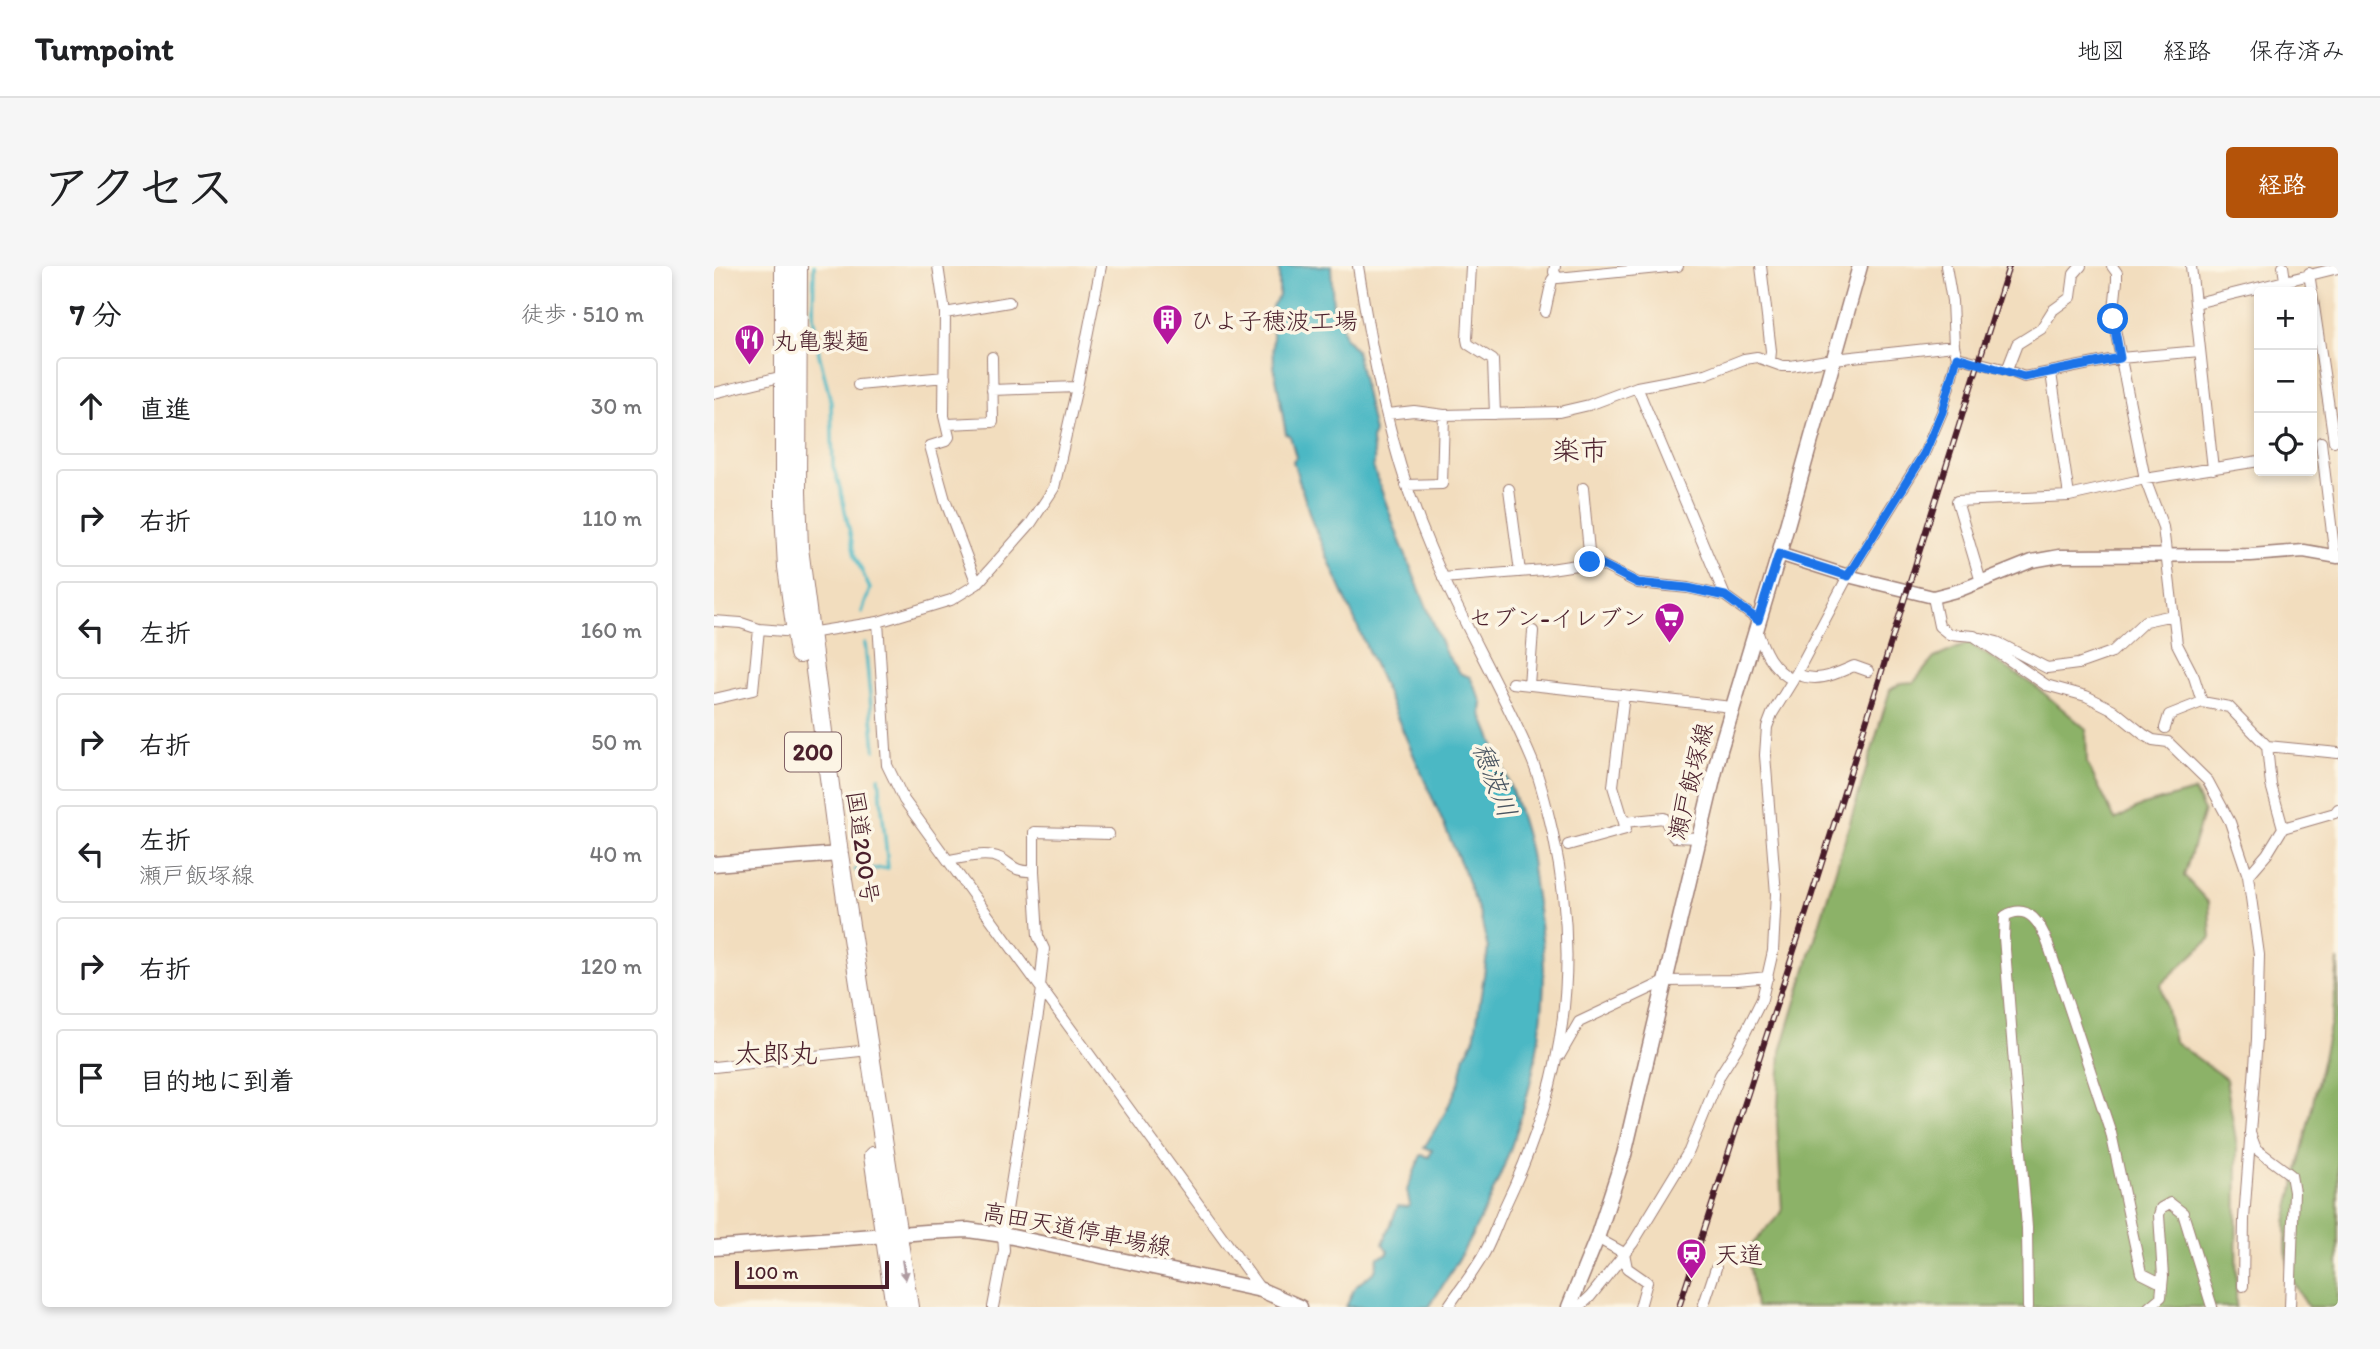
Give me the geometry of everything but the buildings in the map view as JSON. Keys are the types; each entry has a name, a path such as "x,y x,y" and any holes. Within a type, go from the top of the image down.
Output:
{"highway":[{"name":"国道200号","path":"784,266 792,376 803,633 833,855 891,1234 909,1307"},
{"name":"国道200号","path":"792,376 798,266"},
{"name":"国道200号","path":"891,1234 895,1307"}],"main road":[{"name":"瀬戸飯塚線","path":"1569,1307 1597,1238 1624,1155 1732,707 1779,554 1860,266"},
{"path":"714,864 833,855"},
{"name":"高田天道停車場線","path":"714,1248 968,1230 1003,1235 1261,1290 1300,1307"}],"street":[{"path":"938,266 945,313 944,416 948,437 946,441 930,446 945,500 977,584"},
{"path":"714,621 803,633 878,622 951,600 977,584 1031,523 1054,488 1101,266"},
{"path":"1358,266 1368,333 1406,485 1443,578 1477,642 1527,749 1544,796 1561,874 1565,909 1567,964 1560,1041 1547,1102 1519,1179 1484,1253 1448,1307"},
{"path":"1471,266 1466,339 1468,344 1493,360 1495,414"},
{"path":"1556,270 1558,278 1678,266"},
{"path":"1761,266 1770,361"},
{"path":"1578,1307 1590,1297 1624,1254 1689,1151 1720,1075 1756,1013 1773,951 1776,894 1765,754 1767,727 1848,576 1924,454 1942,412 1957,357 1946,266"},
{"path":"2007,370 2017,344 2041,329 2056,306 2071,297 2074,274 2081,266"},
{"path":"2112,266 2117,273 2113,319 2145,479 2163,527 2176,644 2194,677 2202,702"},
{"path":"2191,266 2213,469"},
{"path":"2283,266 2285,280"},
{"path":"2196,303 2326,268 2338,268"},
{"path":"1545,312 1556,270"},
{"path":"2309,273 2336,440 2317,443"},
{"path":"945,313 1009,302"},
{"path":"1387,414 1414,411 1444,415 1559,412 1590,405 1637,387 1706,374 1744,359 1757,357 1782,366 1790,366 1954,346"},
{"path":"1957,357 2024,377 2120,358 2200,351"},
{"path":"947,424 993,422 992,357"},
{"path":"2051,373 2069,496"},
{"path":"714,393 792,376"},
{"path":"858,385 945,377"},
{"path":"992,390 1077,387"},
{"path":"1637,387 1725,596 1757,623 1769,659 1775,668 1794,677 1809,680 1823,679 1854,666 1868,671"},
{"path":"1406,485 1442,484 1444,415"},
{"path":"1779,554 1848,576 1933,597 1981,582 2032,561 2060,556 2166,557 2304,551 2337,557 2317,448"},
{"path":"1981,582 1957,500 2069,496 2145,479 2254,462"},
{"path":"1583,488 1590,562"},
{"path":"1509,489 1520,572"},
{"path":"1443,578 1597,562 1638,583 1688,588 1725,596"},
{"path":"1933,597 1939,626 1949,634 1974,636 1997,642 2047,668 2078,664 2112,652 2145,621 2173,615"},
{"path":"878,622 887,765 904,800 1261,1290"},
{"path":"714,699 753,690 760,629"},
{"path":"1529,685 1533,631"},
{"path":"1974,636 2046,685 2086,696 2112,709 2153,740 2168,741 2208,780 2230,822 2248,876 2259,956 2257,1053 2244,1219 2243,1286"},
{"path":"1512,683 1732,707"},
{"path":"1568,845 1626,829 1614,786 1624,695"},
{"path":"2165,728 2169,715 2202,702 2229,707 2267,746 2271,785 2283,828"},
{"path":"2267,746 2338,753"},
{"path":"2248,876 2267,854 2283,828 2335,813 2338,809"},
{"path":"1624,822 1664,818 1674,837 1699,838"},
{"path":"993,1307 1004,1250 1003,1235 1041,987 1044,949 1038,936 1034,832 1109,834"},
{"path":"948,860 993,855 1014,869 1034,871"},
{"path":"2028,1307 2026,1228 2004,937 2005,916 2013,911 2033,916 2041,926 2111,1133 2141,1273 2157,1281 2163,1276"},
{"path":"1555,1065 1579,1022 1666,981 1768,977"},
{"path":"714,1067 863,1051"},
{"path":"2250,1133 2256,1149 2291,1175 2294,1192 2290,1307"},
{"path":"2149,1307 2161,1297 2163,1276 2159,1215 2161,1208 2169,1203 2183,1213 2212,1307"},
{"path":"1597,1238 1624,1254 1627,1269 1647,1282 1640,1307"},
{"path":"1703,1307 1716,1268"}],"green space":[{"path":"1969,643 2039,689 2086,729 2087,763 2115,820 2143,805 2194,791 2204,811 2184,876 2209,903 2211,938 2161,984 2174,1041 2226,1079 2237,1147 2236,1307 1756,1307 1747,1250 1782,1212 1777,1123 1781,1051 1890,690 1901,683 1914,682 1934,658"},
{"path":"2338,960 2338,1307 2308,1307 2290,1277 2286,1222 2333,1013"}],"water":[{"name":"穂波川","path":"1279,266 1331,266 1333,308 1338,312 1345,338 1356,350 1374,432 1373,467 1445,652 1461,674 1470,677 1482,702 1481,713 1514,797 1532,864 1544,970 1542,1015 1525,1103 1494,1189 1453,1269 1429,1307 1346,1307 1355,1287 1375,1271 1378,1257 1388,1254 1383,1244 1398,1206 1410,1205 1407,1190 1421,1155 1429,1157 1432,1150 1424,1148 1459,1083 1465,1055 1474,1040 1488,949 1480,914 1461,864 1312,522 1293,461 1296,457 1290,436 1286,434 1274,366 1272,306 1279,296"}],"waterway":[{"path":"814,266 813,315 831,402 833,466 855,556 870,589 862,612"},
{"path":"865,643 875,750"},
{"path":"855,870 888,868 879,777"}],"railway":[{"path":"1679,1307 2009,266"}],"place":[{"name":"ひよ子穂波工場","path":"1167,347"},
{"name":"丸亀製麺","path":"750,367"},
{"name":"セブン-イレブン","path":"1669,644"},
{"name":"天道","path":"1692,1281"}],"district":[{"name":"楽市","path":"1580,450"},
{"name":"太郎丸","path":"776,1053"}],"route":[{"path":"1590,562 1597,562 1638,583 1688,588 1725,596 1758,620 1779,554 1848,576 1924,454 1942,412 1957,357 2024,377 2120,358 2113,319"}]}
